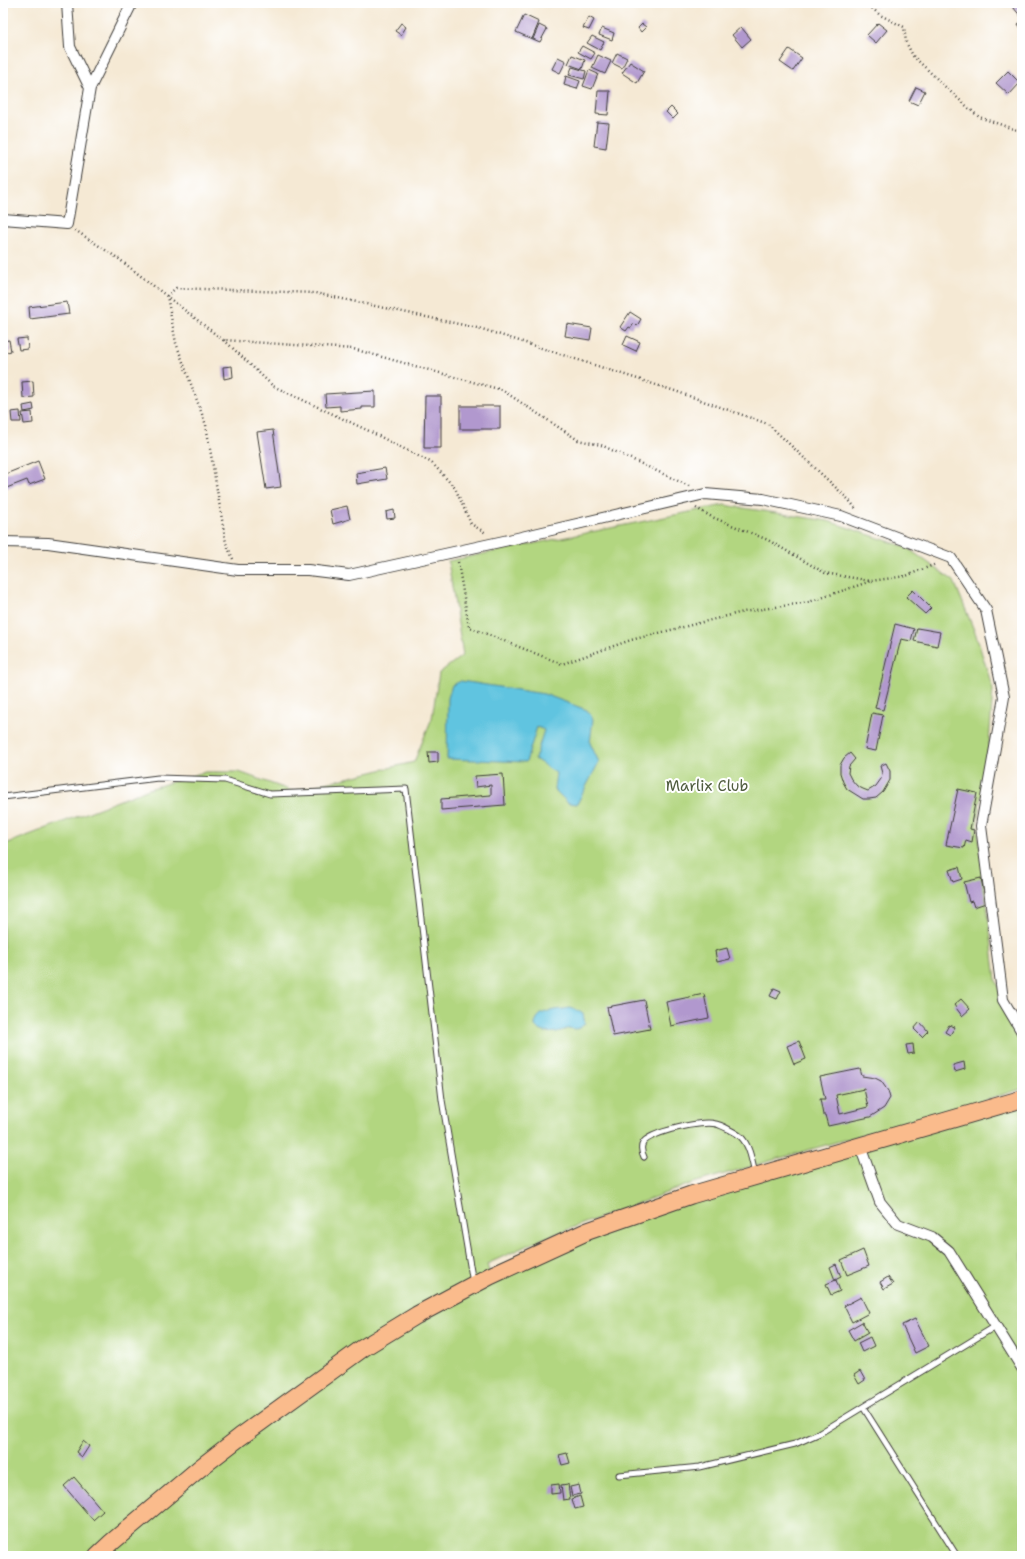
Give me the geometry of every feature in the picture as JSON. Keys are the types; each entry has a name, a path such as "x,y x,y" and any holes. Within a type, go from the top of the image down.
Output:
{"main road":[{"path":"97,1556 200,1468 240,1437 363,1348 417,1315 525,1259 588,1231 690,1196 1022,1099"}],"street":[{"path":"67,3 70,47 90,88"},
{"path":"3,220 67,224 90,88 132,3"},
{"path":"3,542 48,543 238,570 308,570 349,574 456,552 706,494 763,499 841,516 951,558 986,610 1004,697 981,826 1003,1000 1022,1032"},
{"path":"860,1146 880,1202 898,1224 932,1237 950,1251 1022,1368"}],"lane":[{"path":"3,797 158,778 225,780 270,794 406,789 442,1100 474,1285"},
{"path":"644,1157 641,1150 643,1142 652,1135 698,1124 716,1124 741,1137 748,1148 756,1177"},
{"path":"618,1475 700,1467 795,1444 820,1433 996,1326"},
{"path":"863,1407 957,1556"}],"path":[{"path":"866,3 880,15 904,27 906,42 913,56 979,117 1022,132"},
{"path":"67,224 119,259 223,340 273,386 432,463 455,488 471,524 500,542"},
{"path":"167,296 176,288 316,293 482,329 675,391 768,424 848,499 871,527"},
{"path":"167,296 176,343 206,425 226,543 238,570"},
{"path":"223,340 354,349 502,390 578,440 601,445 706,494"},
{"path":"683,500 712,517 768,540 825,573 871,581"},
{"path":"456,552 469,627 562,664 631,640 743,612 809,602 871,581 906,576 951,558"}],"green space":[{"name":"Marlix Club","path":"724,505 828,521 906,547 954,581 976,635 993,689 989,744 977,823 996,980 1022,1048 1022,1089 693,1183 539,1240 487,1264 490,1276 630,1216 1022,1099 1022,1556 3,1556 3,845 149,789 204,772 239,772 292,791 414,762 432,718 439,673 463,655 448,561"}],"water":[{"path":"461,681 544,694 587,710 593,719 590,743 599,762 577,804 568,803 554,789 556,773 535,759 544,730 537,727 526,762 447,759 448,698 452,685"},
{"path":"570,1008 583,1014 585,1023 580,1028 569,1028 551,1033 542,1031 535,1026 536,1020 543,1013"}],"building":[{"path":"870,3 879,3 876,7"},
{"path":"1019,3 1022,3 1022,18 1013,7"},
{"path":"524,15 539,22 532,39 516,32"},
{"path":"589,17 594,20 589,30 583,28"},
{"path":"1022,21 1022,30 1018,24"},
{"path":"401,23 406,27 401,35 395,31"},
{"path":"878,23 887,30 876,43 867,35"},
{"path":"642,24 646,27 641,32 638,28"},
{"path":"539,25 547,29 540,42 533,39"},
{"path":"741,27 751,39 742,47 732,35"},
{"path":"602,28 614,33 612,40 599,35"},
{"path":"592,36 604,42 600,50 587,43"},
{"path":"582,46 595,53 591,59 578,52"},
{"path":"789,49 802,58 793,71 780,62"},
{"path":"617,53 627,58 622,68 612,63"},
{"path":"572,55 585,60 582,69 568,64"},
{"path":"598,55 611,61 605,74 592,68"},
{"path":"558,57 566,61 560,73 552,69"},
{"path":"630,62 644,71 637,83 622,73"},
{"path":"572,67 586,71 584,79 569,75"},
{"path":"589,70 598,74 592,89 583,86"},
{"path":"1008,71 1020,83 1009,95 996,83"},
{"path":"566,76 580,81 577,89 564,85"},
{"path":"916,87 925,91 918,105 909,101"},
{"path":"598,91 610,91 608,115 596,114"},
{"path":"671,107 678,114 673,119 666,112"},
{"path":"597,122 609,123 606,148 594,146"},
{"path":"67,302 69,314 30,319 29,307"},
{"path":"630,312 641,319 637,326 634,323 631,328 629,327 626,331 620,327"},
{"path":"567,324 592,328 590,340 565,336"},
{"path":"627,336 640,342 636,351 623,345"},
{"path":"27,338 28,349 19,350 17,339"},
{"path":"9,340 11,351 3,353 3,341"},
{"path":"232,366 233,377 224,379 223,367"},
{"path":"33,381 34,397 23,398 22,382"},
{"path":"375,391 375,407 362,407 362,409 340,411 340,406 326,407 325,394"},
{"path":"425,396 441,396 441,448 424,448"},
{"path":"33,404 34,410 24,412 23,406"},
{"path":"460,406 500,406 500,429 460,429"},
{"path":"20,411 21,422 12,422 11,412"},
{"path":"32,412 33,423 24,424 22,413"},
{"path":"273,430 281,487 266,489 257,432"},
{"path":"38,461 45,479 29,485 27,480 4,489 3,475"},
{"path":"385,468 387,479 357,484 356,473"},
{"path":"347,506 350,519 333,524 330,510"},
{"path":"394,510 395,518 387,519 386,512"},
{"path":"913,590 931,608 925,614 906,597"},
{"path":"895,624 914,629 911,641 901,639 883,710 875,708"},
{"path":"917,628 940,632 937,646 914,641"},
{"path":"872,713 883,715 876,751 865,749"},
{"path":"428,752 438,752 438,762 429,763"},
{"path":"850,753 855,759 849,766 848,773 857,786 868,791 876,786 881,779 882,773 880,766 886,763 890,771 890,780 883,792 876,798 863,799 847,789 840,773 840,765 844,758"},
{"path":"503,774 505,805 441,810 441,799 491,795 491,785 476,787 475,776"},
{"path":"958,789 977,793 970,829 974,830 972,842 966,840 964,848 946,845"},
{"path":"959,867 962,879 953,882 949,870"},
{"path":"981,878 986,903 974,907 972,901 969,902 964,882"},
{"path":"727,948 730,959 717,962 715,951"},
{"path":"774,988 781,991 777,999 770,996"},
{"path":"704,994 709,1018 671,1026 666,1002"},
{"path":"961,999 970,1009 962,1016 954,1005"},
{"path":"644,1000 650,1029 613,1036 607,1007"},
{"path":"920,1022 928,1031 922,1037 914,1029"},
{"path":"949,1025 955,1027 950,1035 945,1032"},
{"path":"799,1041 806,1059 794,1064 787,1046"},
{"path":"913,1044 914,1053 908,1054 906,1045"},
{"path":"964,1062 965,1069 955,1072 953,1065"},
{"path":"860,1069 862,1076 875,1078 881,1081 888,1091 890,1098 884,1108 870,1117 828,1126 825,1115 823,1115 820,1099 825,1099 820,1077","holes":["864,1089 868,1107 840,1114 836,1095"]},
{"path":"863,1250 869,1266 847,1275 841,1260"},
{"path":"836,1264 841,1277 835,1280 830,1267"},
{"path":"888,1277 893,1284 884,1289 880,1282"},
{"path":"836,1280 840,1291 831,1295 826,1284"},
{"path":"861,1297 869,1313 852,1322 844,1306"},
{"path":"915,1319 929,1346 915,1353 902,1325"},
{"path":"862,1322 868,1333 854,1341 848,1330"},
{"path":"870,1337 874,1346 862,1352 858,1343"},
{"path":"860,1371 865,1380 859,1384 854,1375"},
{"path":"83,1441 89,1446 82,1457 76,1452"},
{"path":"567,1453 570,1463 562,1465 559,1455"},
{"path":"74,1477 103,1511 93,1520 64,1486"},
{"path":"559,1484 560,1493 551,1494 551,1485"},
{"path":"568,1484 570,1499 563,1500 561,1485"},
{"path":"579,1485 581,1494 572,1496 570,1487"},
{"path":"580,1496 583,1507 575,1509 572,1499"}]}
